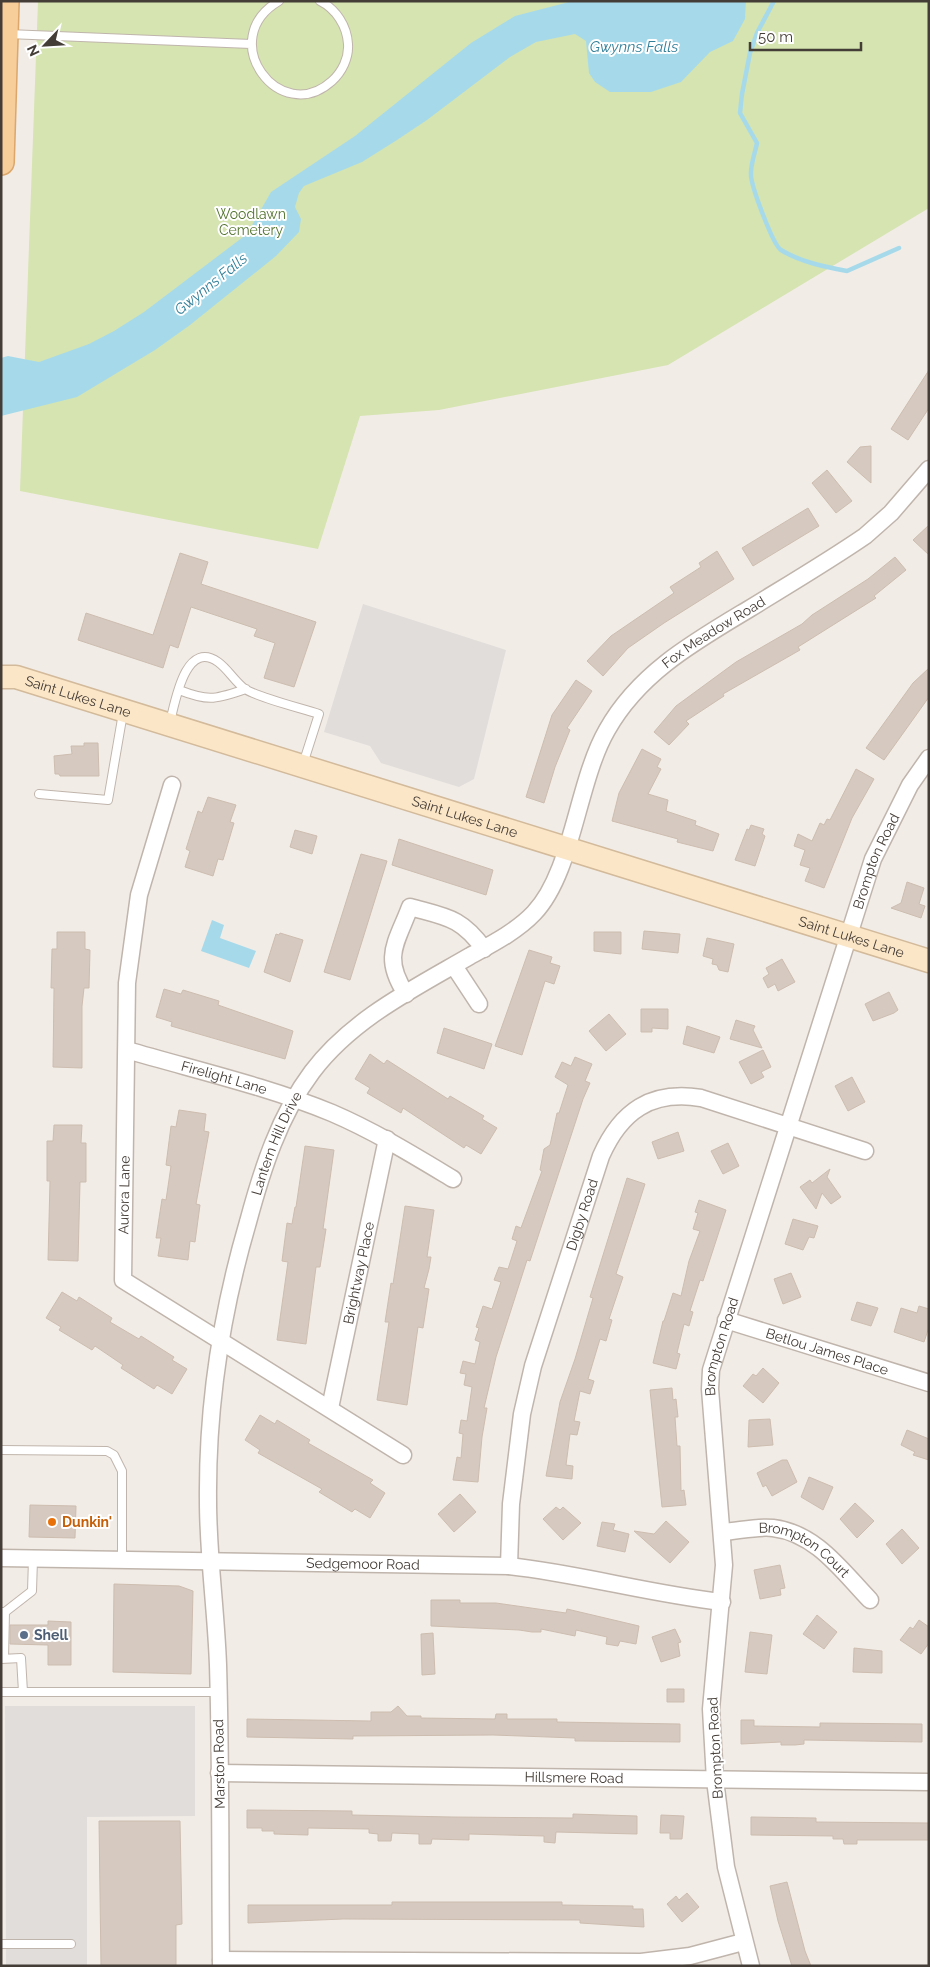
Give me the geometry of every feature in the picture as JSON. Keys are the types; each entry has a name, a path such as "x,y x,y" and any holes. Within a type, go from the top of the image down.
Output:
{"main road":[{"path":"1,162 6,1"}],"street":[{"name":"Fox Meadow Road","path":"566,847 593,761 606,732 638,687 688,645 865,536 891,513 929,469"},
{"name":"Saint Lukes Lane","path":"1,677 16,677 929,961"},
{"name":"Brompton Road","path":"751,1966 743,1942 726,1867 715,1780 711,1709 722,1602 723,1532 710,1390 711,1370 873,860 910,785 929,758"},
{"name":"Aurora Lane","path":"172,785 139,895 127,983 123,1280 403,1455"},
{"name":"Lantern Hill Drive","path":"209,1562 208,1445 212,1387 220,1341 238,1254 266,1161 294,1099 312,1071 345,1035 369,1016 484,949 521,925 536,912 554,883 566,847"},
{"path":"406,994 395,978 392,966 393,953 410,907 453,919 463,924 484,949"},
{"path":"454,966 479,1004"},
{"name":"Firelight Lane","path":"127,1050 294,1099 331,1113 387,1139 452,1179"},
{"name":"Digby Road","path":"509,1566 511,1504 522,1414 541,1342 601,1156 609,1137 630,1114 645,1104 660,1098 680,1095 701,1098 865,1151"},
{"name":"Brightway Place","path":"330,1408 387,1139"},
{"name":"Betlou James Place","path":"726,1320 929,1383"},
{"name":"Brompton Court","path":"723,1532 772,1528 802,1536 825,1553 870,1600"},
{"name":"Sedgemoor Road","path":"1,1558 509,1566 545,1570 651,1593 722,1602"},
{"name":"Marston Road","path":"209,1562 217,1645 221,1963"},
{"name":"Hillsmere Road","path":"219,1773 929,1782"},
{"path":"221,1963 641,1962 690,1956 743,1942"}],"lane":[{"path":"279,1 266,10 254,28 251,44 255,63 261,74 279,89 300,94 314,92 327,85 343,67 348,46 347,34 341,20 333,10 320,1"},
{"path":"5,34 251,44"},
{"path":"169,724 184,671 197,659 204,657 219,663 246,689 319,714 303,766"},
{"path":"179,690 215,699 246,689"},
{"path":"39,794 108,800 124,711"},
{"path":"1,1450 107,1450 114,1455 122,1471 122,1560"},
{"path":"23,1692 21,1658 2,1659 3,1612 32,1591 33,1559"},
{"path":"1,1692 218,1692"},
{"path":"1,1944 71,1944"}],"green space":[{"name":"Woodlawn Cemetery","path":"38,1 929,1 929,208 668,365 439,410 360,416 318,549 20,491"}],"shaded area":[{"path":"363,604 506,650 474,779 459,787 381,763 370,746 324,732"},
{"path":"5,1706 195,1706 195,1816 87,1817 87,1966 6,1966"}],"water":[{"name":"Gwynns Falls","path":"573,1 746,1 745,19 733,41 710,52 681,82 651,92 610,92 595,82 589,73 586,41 575,34 536,42 510,57 427,120 362,162 304,186 299,193 295,207 301,219 299,232 276,256 190,325 155,350 77,397 1,416 1,358 8,356 39,362 89,344 114,331 144,312 247,234 271,192 355,136 471,43 515,16"},
{"path":"212,920 224,925 220,938 256,951 249,968 201,951"}],"building":[{"path":"929,370 929,408 908,440 891,429"},
{"path":"871,446 871,483 847,462 860,447"},
{"path":"827,470 852,501 836,513 812,483"},
{"path":"808,508 819,526 753,566 742,548"},
{"path":"929,525 929,555 913,540"},
{"path":"717,551 734,579 628,648 603,676 587,661 611,636 674,593 670,587 701,567 699,563"},
{"path":"180,553 208,562 201,584 316,622 294,687 264,678 275,643 254,636 257,629 191,607 178,648 170,645 163,668 78,640 86,613 153,635"},
{"path":"895,557 906,570 874,596 876,598 798,647 800,650 723,694 724,696 686,721 689,724 669,745 654,732 676,706 736,662 802,624 812,615 868,579"},
{"path":"929,668 929,697 884,760 866,748 913,683"},
{"path":"576,680 592,691 567,728 570,730 555,767 544,803 526,797 552,715"},
{"path":"84,743 98,743 99,776 60,776 55,774 54,756 72,754 71,746 84,746"},
{"path":"642,749 661,759 657,767 661,769 648,794 668,800 666,811 696,821 695,825 719,834 713,851 677,842 678,839 612,821 619,793"},
{"path":"856,769 874,779 852,818 824,888 805,881 810,868 800,865 805,850 794,846 798,834 812,841 820,823 824,825 827,819 830,820"},
{"path":"208,797 236,805 230,822 234,823 223,860 218,859 213,876 185,867 190,851 186,849 198,811 202,813"},
{"path":"751,825 764,829 762,834 765,836 755,866 735,860 747,829 749,830"},
{"path":"295,830 317,836 312,854 290,847"},
{"path":"399,839 493,870 486,895 392,865"},
{"path":"361,854 387,861 350,980 324,972"},
{"path":"907,882 924,888 919,904 925,906 921,918 891,908 901,903"},
{"path":"644,931 680,934 678,953 642,949"},
{"path":"57,932 85,932 85,949 90,950 89,988 84,988 82,1006 82,1068 53,1067 54,988 51,988 52,949 57,949"},
{"path":"594,932 621,932 621,954 594,951"},
{"path":"280,933 303,940 290,982 264,972 276,934 279,935"},
{"path":"707,938 734,944 728,972 719,970 717,965 712,964 713,959 703,956"},
{"path":"529,950 552,957 550,963 560,966 554,984 545,981 522,1055 495,1046"},
{"path":"782,959 795,982 778,991 775,984 768,988 763,978 769,974 766,968"},
{"path":"164,989 181,994 183,990 219,1001 218,1005 293,1031 285,1059 171,1026 172,1022 156,1017"},
{"path":"889,992 898,1010 873,1021 865,1004"},
{"path":"641,1009 668,1009 668,1029 652,1028 652,1032 641,1032"},
{"path":"609,1014 626,1034 606,1051 589,1031"},
{"path":"736,1020 755,1026 753,1030 762,1048 730,1039"},
{"path":"687,1026 720,1037 714,1053 683,1044"},
{"path":"444,1028 492,1044 484,1069 437,1053"},
{"path":"763,1050 771,1067 761,1072 764,1077 751,1084 739,1062"},
{"path":"370,1054 384,1064 387,1060 448,1099 450,1096 484,1116 482,1119 497,1128 481,1154 466,1145 464,1148 403,1108 401,1113 367,1093 370,1088 355,1079"},
{"path":"575,1057 592,1064 585,1081 590,1083 583,1099 530,1261 527,1260 496,1357 484,1408 487,1408 478,1482 453,1480 457,1457 461,1458 463,1434 459,1433 461,1420 467,1421 472,1387 464,1385 466,1374 460,1373 463,1361 475,1364 480,1342 475,1340 479,1328 476,1327 483,1306 492,1309 501,1282 494,1280 499,1267 508,1269 517,1241 512,1239 516,1226 521,1228 542,1171 540,1170 544,1149 550,1145 557,1113 559,1113 568,1085 555,1077 562,1062 571,1066"},
{"path":"852,1077 865,1102 848,1111 835,1086"},
{"path":"179,1110 206,1114 204,1131 209,1132 196,1204 200,1205 195,1242 190,1241 188,1260 158,1256 161,1238 156,1238 162,1199 166,1200 171,1166 166,1165 171,1126 176,1127"},
{"path":"54,1125 82,1125 81,1143 86,1143 86,1182 80,1182 78,1261 48,1260 50,1181 47,1181 47,1141 53,1141"},
{"path":"678,1132 684,1151 658,1159 652,1142"},
{"path":"728,1143 739,1166 723,1174 711,1151"},
{"path":"305,1146 334,1150 323,1229 326,1229 320,1267 316,1267 306,1344 277,1340 288,1262 282,1261 287,1223 292,1224 296,1207"},
{"path":"830,1169 827,1177 841,1197 831,1204 822,1193 816,1209 800,1187 810,1180 812,1183"},
{"path":"627,1178 645,1184 616,1274 623,1277 609,1319 612,1320 606,1341 600,1339 588,1379 594,1381 590,1394 580,1391 574,1421 580,1422 577,1435 570,1434 566,1465 573,1466 572,1479 546,1476 560,1402 575,1359 593,1298 590,1297"},
{"path":"699,1200 726,1210 703,1281 700,1280 690,1311 693,1312 689,1326 684,1324 677,1353 680,1354 676,1369 653,1363 663,1321 673,1293 681,1296 689,1261 700,1231 693,1229 698,1213 695,1212"},
{"path":"405,1206 434,1210 427,1257 431,1257 424,1288 429,1289 423,1328 418,1327 407,1405 377,1400 389,1322 385,1322"},
{"path":"793,1219 818,1226 814,1238 809,1237 803,1250 785,1244"},
{"path":"791,1273 801,1297 783,1304 774,1279"},
{"path":"62,1292 77,1301 79,1297 112,1318 110,1322 139,1339 141,1336 174,1357 172,1360 187,1369 172,1394 157,1385 154,1389 121,1368 123,1365 95,1346 92,1350 59,1330 61,1327 46,1318"},
{"path":"857,1302 878,1308 871,1326 851,1320"},
{"path":"919,1306 929,1309 929,1327 924,1342 894,1332 901,1308 917,1313"},
{"path":"763,1368 779,1383 763,1403 743,1386 753,1374 756,1376"},
{"path":"672,1388 673,1400 676,1399 678,1417 675,1417 677,1446 680,1446 681,1491 684,1490 686,1505 662,1507 650,1390"},
{"path":"260,1415 275,1424 277,1420 310,1440 308,1443 373,1480 370,1483 385,1493 370,1518 355,1509 352,1512 319,1492 322,1489 258,1453 260,1450 245,1440"},
{"path":"770,1419 773,1445 748,1447 749,1420"},
{"path":"907,1430 929,1439 929,1460 913,1455 915,1452 901,1445"},
{"path":"782,1460 787,1460 797,1482 772,1496 766,1485 763,1487 757,1473"},
{"path":"809,1477 833,1487 823,1510 801,1497"},
{"path":"460,1494 476,1512 454,1532 438,1514"},
{"path":"855,1503 874,1521 857,1538 840,1519"},
{"name":"Dunkin'","path":"30,1505 76,1506 75,1538 29,1537"},
{"path":"556,1507 560,1510 563,1507 581,1523 563,1540 543,1519"},
{"path":"666,1521 689,1542 670,1563 634,1531 654,1534"},
{"path":"602,1522 615,1524 613,1530 629,1534 625,1552 597,1546"},
{"path":"902,1529 919,1548 902,1564 886,1544"},
{"path":"780,1565 785,1588 780,1589 781,1595 760,1599 754,1570"},
{"path":"114,1584 179,1586 193,1591 191,1674 113,1672"},
{"path":"431,1600 460,1600 460,1603 496,1603 566,1613 567,1609 639,1626 636,1644 620,1641 618,1646 606,1644 607,1637 576,1630 575,1636 541,1629 541,1632 532,1632 431,1626"},
{"path":"817,1615 837,1632 824,1649 803,1634"},
{"path":"919,1620 929,1627 929,1643 921,1654 900,1640 910,1627 913,1629"},
{"path":"48,1621 71,1622 71,1665 48,1665 48,1645 10,1644 10,1625 48,1625"},
{"path":"675,1629 681,1642 678,1643 680,1656 661,1662 652,1637"},
{"path":"750,1632 772,1635 767,1674 745,1672"},
{"path":"433,1633 435,1674 422,1675 421,1634"},
{"path":"854,1648 882,1651 882,1673 853,1672"},
{"path":"667,1689 684,1689 684,1702 667,1702"},
{"path":"398,1706 407,1716 421,1716 421,1718 495,1719 496,1714 507,1714 507,1719 557,1719 557,1722 680,1724 680,1742 575,1741 575,1738 493,1735 353,1736 353,1739 247,1737 247,1719 371,1721 371,1712 391,1712"},
{"path":"741,1720 754,1720 754,1726 820,1727 820,1723 922,1724 922,1742 804,1740 804,1744 795,1745 781,1745 781,1742 741,1744"},
{"path":"247,1810 352,1811 352,1815 452,1817 573,1818 573,1814 637,1816 637,1834 556,1832 555,1843 544,1842 544,1836 469,1834 469,1840 432,1839 431,1844 419,1844 419,1834 392,1833 391,1841 378,1841 378,1834 369,1833 369,1829 308,1828 308,1835 274,1834 274,1831 262,1831 262,1828 247,1828"},
{"path":"661,1815 684,1816 682,1839 670,1839 670,1833 660,1833"},
{"path":"751,1817 816,1818 816,1822 929,1823 929,1840 857,1840 857,1844 844,1844 843,1839 833,1839 833,1836 751,1835"},
{"path":"99,1821 180,1821 182,1924 176,1925 176,1966 101,1966"},
{"path":"787,1882 805,1951 811,1966 792,1966 778,1921 770,1886"},
{"path":"687,1893 699,1907 682,1922 667,1904 676,1896 679,1900"},
{"path":"392,1902 562,1902 562,1905 633,1906 633,1909 643,1909 644,1927 580,1923 580,1920 343,1919 248,1923 248,1905 392,1905"}],"waterway":[{"path":"774,1 757,33 750,53 740,113 757,143 751,173 752,179 758,201 777,246 796,258 847,271 899,248"}],"place":[{"name":"Dunkin'","path":"52,1522"},
{"name":"Shell","path":"24,1635"}]}
